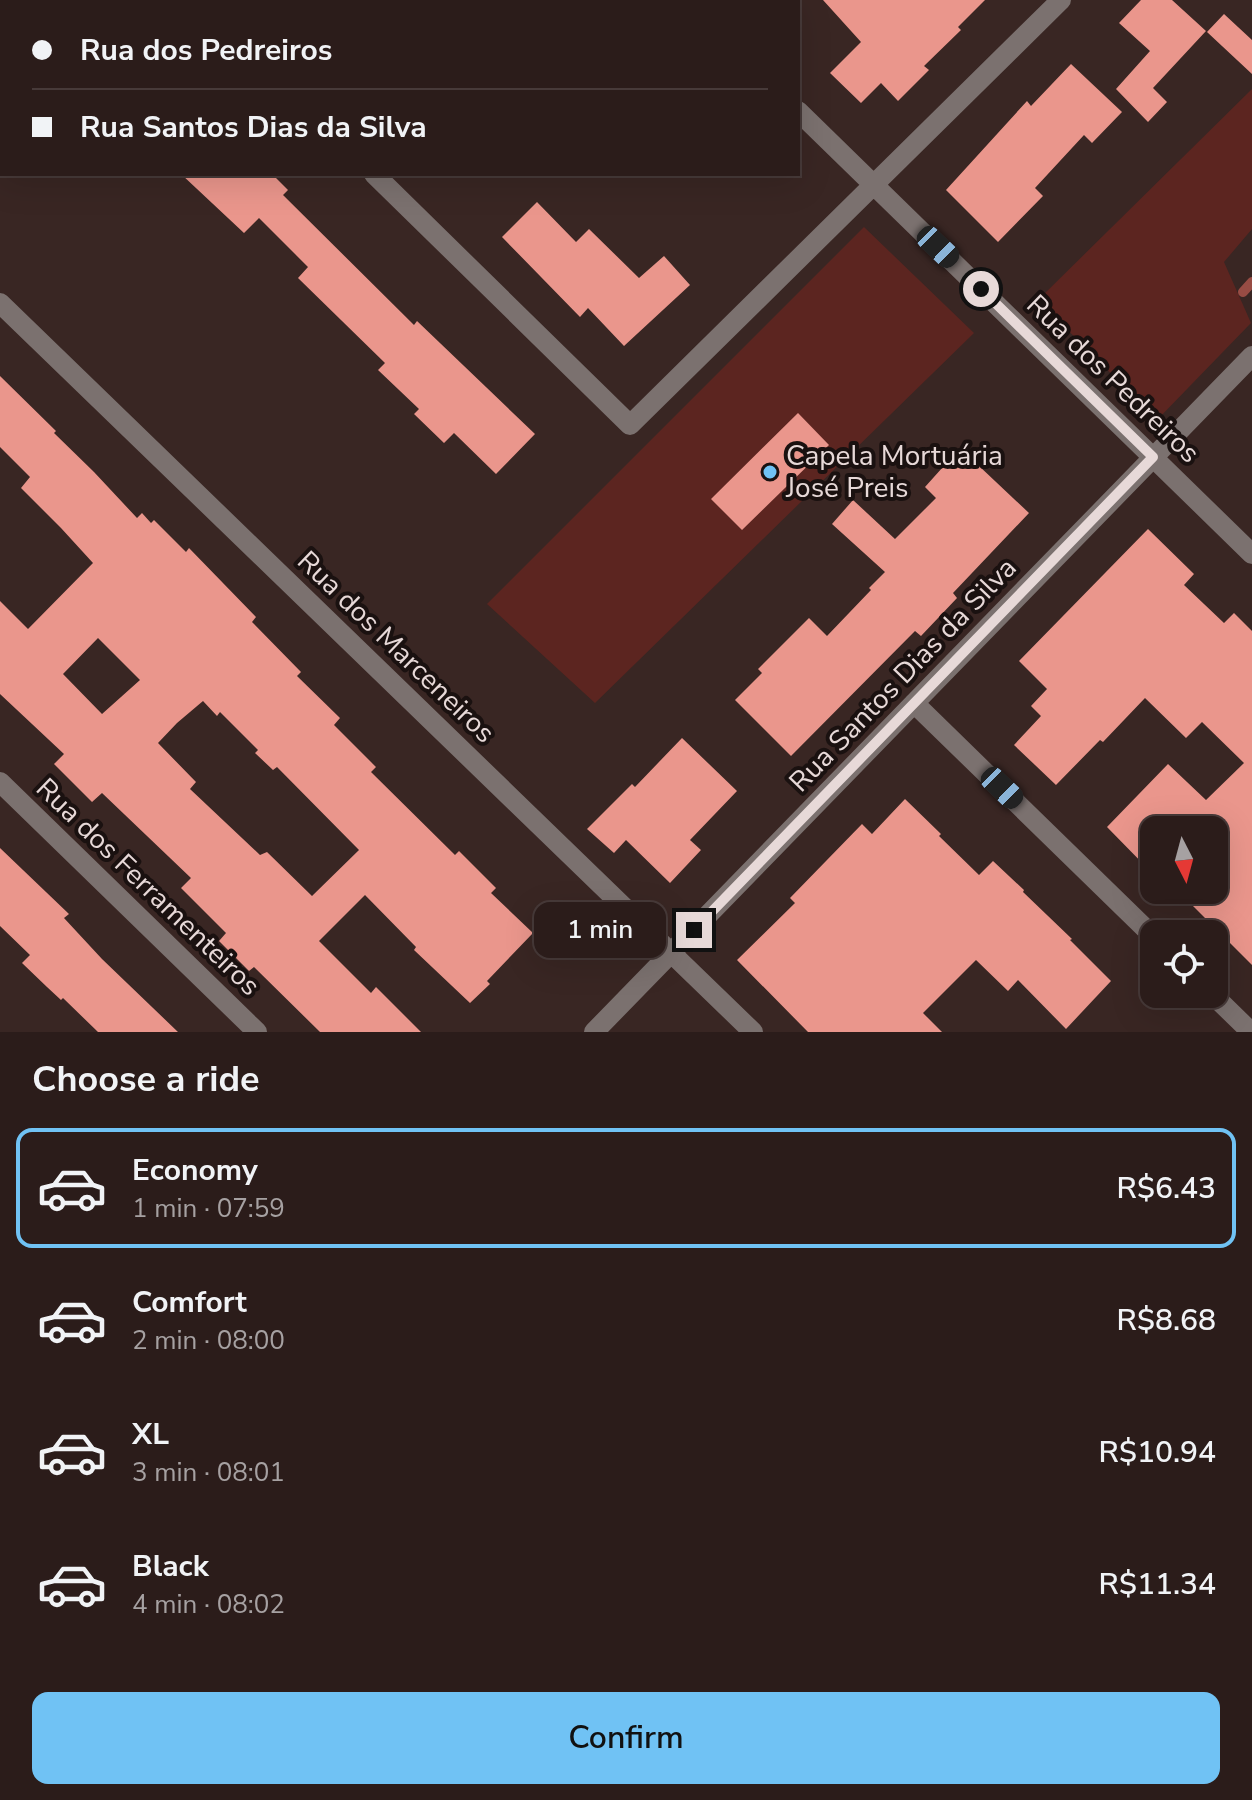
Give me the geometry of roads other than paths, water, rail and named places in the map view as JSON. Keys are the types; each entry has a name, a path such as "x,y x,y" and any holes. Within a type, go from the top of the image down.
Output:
{"street":[{"path":"376,176 630,425 1061,0"},
{"name":"Rua dos Pedreiros","path":"800,113 1252,554"},
{"name":"Rua dos Marceneiros","path":"0,303 753,1032"},
{"name":"Rua Santos Dias da Silva","path":"594,1032 1252,356"},
{"path":"914,703 1140,923"},
{"name":"Rua dos Ferramenteiros","path":"0,782 257,1032"},
{"path":"1226,1008 1251,1032"}],"waterway":[{"path":"1243,292 1252,282"}],"place":[{"name":"Capela Mortuária José Preis","path":"770,472"}]}
